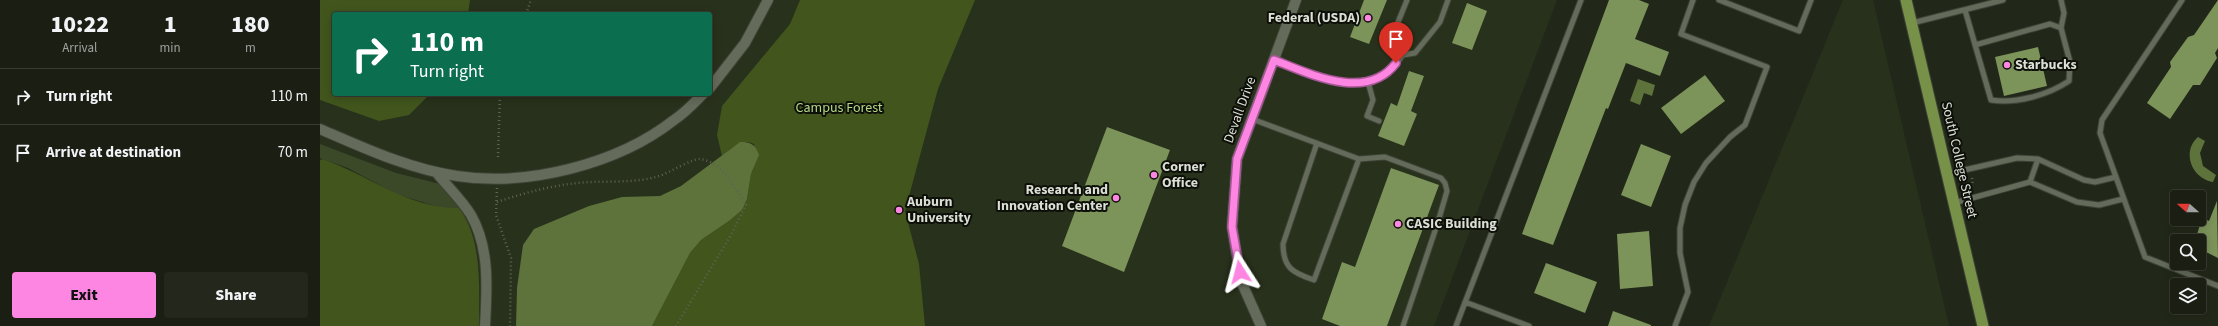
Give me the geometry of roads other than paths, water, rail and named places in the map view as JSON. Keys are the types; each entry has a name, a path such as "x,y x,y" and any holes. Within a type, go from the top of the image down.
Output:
{"main road":[{"name":"South College Street","path":"1906,0 1983,326"}],"street":[{"path":"712,85 745,43 768,0"},
{"name":"Devall Drive","path":"1261,326 1241,281 1232,227 1237,159 1296,0"},
{"path":"320,129 396,161 436,172 457,176 521,178 583,167 636,143 674,121 701,96"},
{"path":"436,172 470,214 482,243 486,273 485,326"}],"lane":[{"path":"1402,54 1392,37 1407,0"},
{"path":"1402,54 1415,53 1440,22 1448,0"},
{"path":"1456,326 1580,0"},
{"path":"1675,326 1688,292 1680,252 1680,228 1685,206 1694,182 1706,163 1730,137 1745,125 1767,67 1681,34 1693,0"},
{"path":"1719,0 1732,2 1799,31 1811,0"},
{"path":"1912,23 2003,0"},
{"path":"1966,10 1991,100 2006,103 2056,90 2070,81 2070,62 2061,28 2064,13 2061,0"},
{"path":"2182,0 2102,120 2100,134 2145,257 2218,286"},
{"path":"1975,45 2050,24 2061,28"},
{"path":"1274,60 1340,82 1368,82 1390,71 1402,54"},
{"path":"1368,82 1373,100 1367,116 1379,120"},
{"path":"1252,119 1359,159 1385,157 1441,178 1445,183 1447,191 1438,222 1403,326"},
{"path":"1317,143 1283,244 1283,255 1288,267 1298,274 1314,280 1359,159"},
{"path":"1947,174 2017,158 2038,159 2084,180 2095,182 2116,177"},
{"path":"2030,182 2038,159"},
{"path":"1953,203 2030,182 2077,202 2099,205 2123,199"},
{"path":"1465,302 1529,326"}],"place":[{"name":"Federal (USDA)","path":"1368,18"},
{"name":"Starbucks","path":"2007,65"},
{"name":"Corner Office","path":"1154,175"},
{"name":"Research and Innovation Center","path":"1116,198"},
{"name":"Auburn University","path":"899,210"},
{"name":"CASIC Building","path":"1398,224"}],"park label":[{"name":"Campus Forest","path":"839,108"}]}
